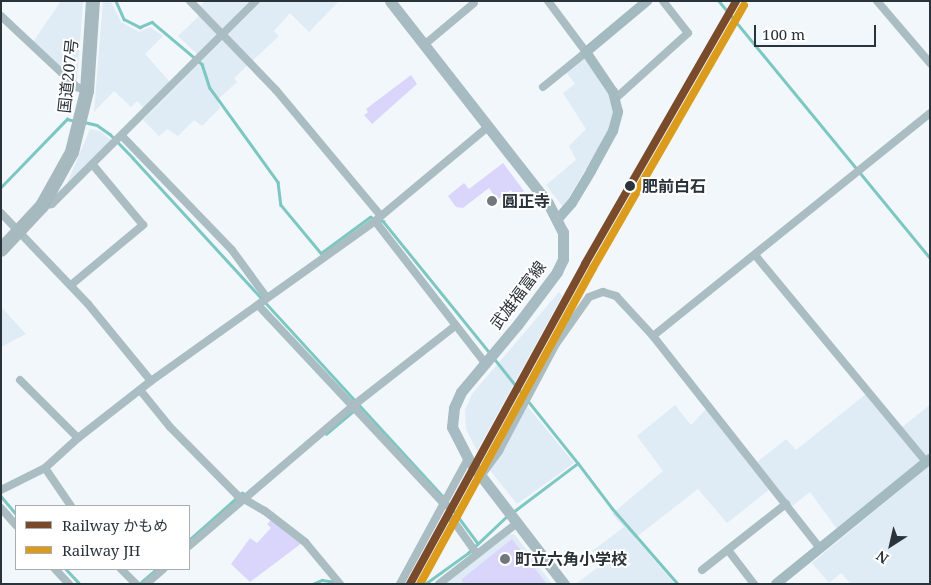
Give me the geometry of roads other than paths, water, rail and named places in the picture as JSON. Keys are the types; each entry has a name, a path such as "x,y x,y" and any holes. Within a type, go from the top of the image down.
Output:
{"highway":[{"name":"国道207号","path":"1,250 21,231 42,206 72,152 81,122 87,91 93,1"}],"main road":[{"name":"武雄福富線","path":"390,1 558,219 565,246 557,272 461,392 454,408 452,427 468,459 564,584"},
{"path":"558,219 572,203 613,131 618,112 616,98 586,52 647,1"},
{"path":"781,582 928,460"}],"street":[{"path":"190,1 282,97 378,218 455,326 489,359"},
{"path":"42,206 52,204 93,165 256,1"},
{"path":"543,87 586,52 548,1"},
{"path":"616,98 688,33 663,1"},
{"path":"877,1 930,63"},
{"path":"424,45 474,3"},
{"path":"1,16 78,87 87,91"},
{"path":"653,336 930,113"},
{"path":"1,490 45,468 78,438 140,390 378,218 488,127"},
{"path":"118,140 232,250 262,301 355,407 447,502"},
{"path":"71,285 143,224 93,165"},
{"path":"1,213 21,231 71,285 151,382"},
{"path":"755,255 928,460"},
{"path":"481,476 499,451 556,344 592,294 602,292 616,296 653,336 820,548"},
{"path":"190,545 243,496 455,326"},
{"path":"20,380 78,438"},
{"path":"140,390 170,427 243,496 306,542 338,581"},
{"path":"400,584 447,502 468,459"},
{"path":"45,468 70,505"},
{"path":"702,570 786,504"},
{"path":"1,508 15,524"},
{"path":"439,584 512,517"},
{"path":"452,519 476,552"},
{"path":"728,550 754,584"},
{"path":"56,570 69,584"},
{"path":"122,570 136,584"},
{"path":"146,584 162,570"}],"waterway":[{"path":"116,1 124,19 140,27 152,22 202,64 210,88 278,182 281,205 321,253 370,217 383,221 490,353"},
{"path":"719,1 930,258"},
{"path":"1,187 67,119 76,121"},
{"path":"84,122 97,125 110,134 133,158 445,499"},
{"path":"493,357 578,463"},
{"path":"326,434 355,410"},
{"path":"513,512 578,463 612,508 678,584"},
{"path":"190,539 242,493 247,495"},
{"path":"1,496 15,513"},
{"path":"448,503 477,542"},
{"path":"425,584 468,553 508,515"},
{"path":"67,570 80,584"},
{"path":"139,584 155,570"},
{"path":"313,584 322,580 336,582"}],"rail line":[{"name":"かもめ","path":"410,584 585,264 736,1"},
{"name":"JH","path":"420,584 593,268 744,5"}],"place":[{"name":"肥前白石","path":"630,186"},
{"name":"圓正寺","path":"492,201"},
{"name":"町立六角小学校","path":"505,559"}]}
